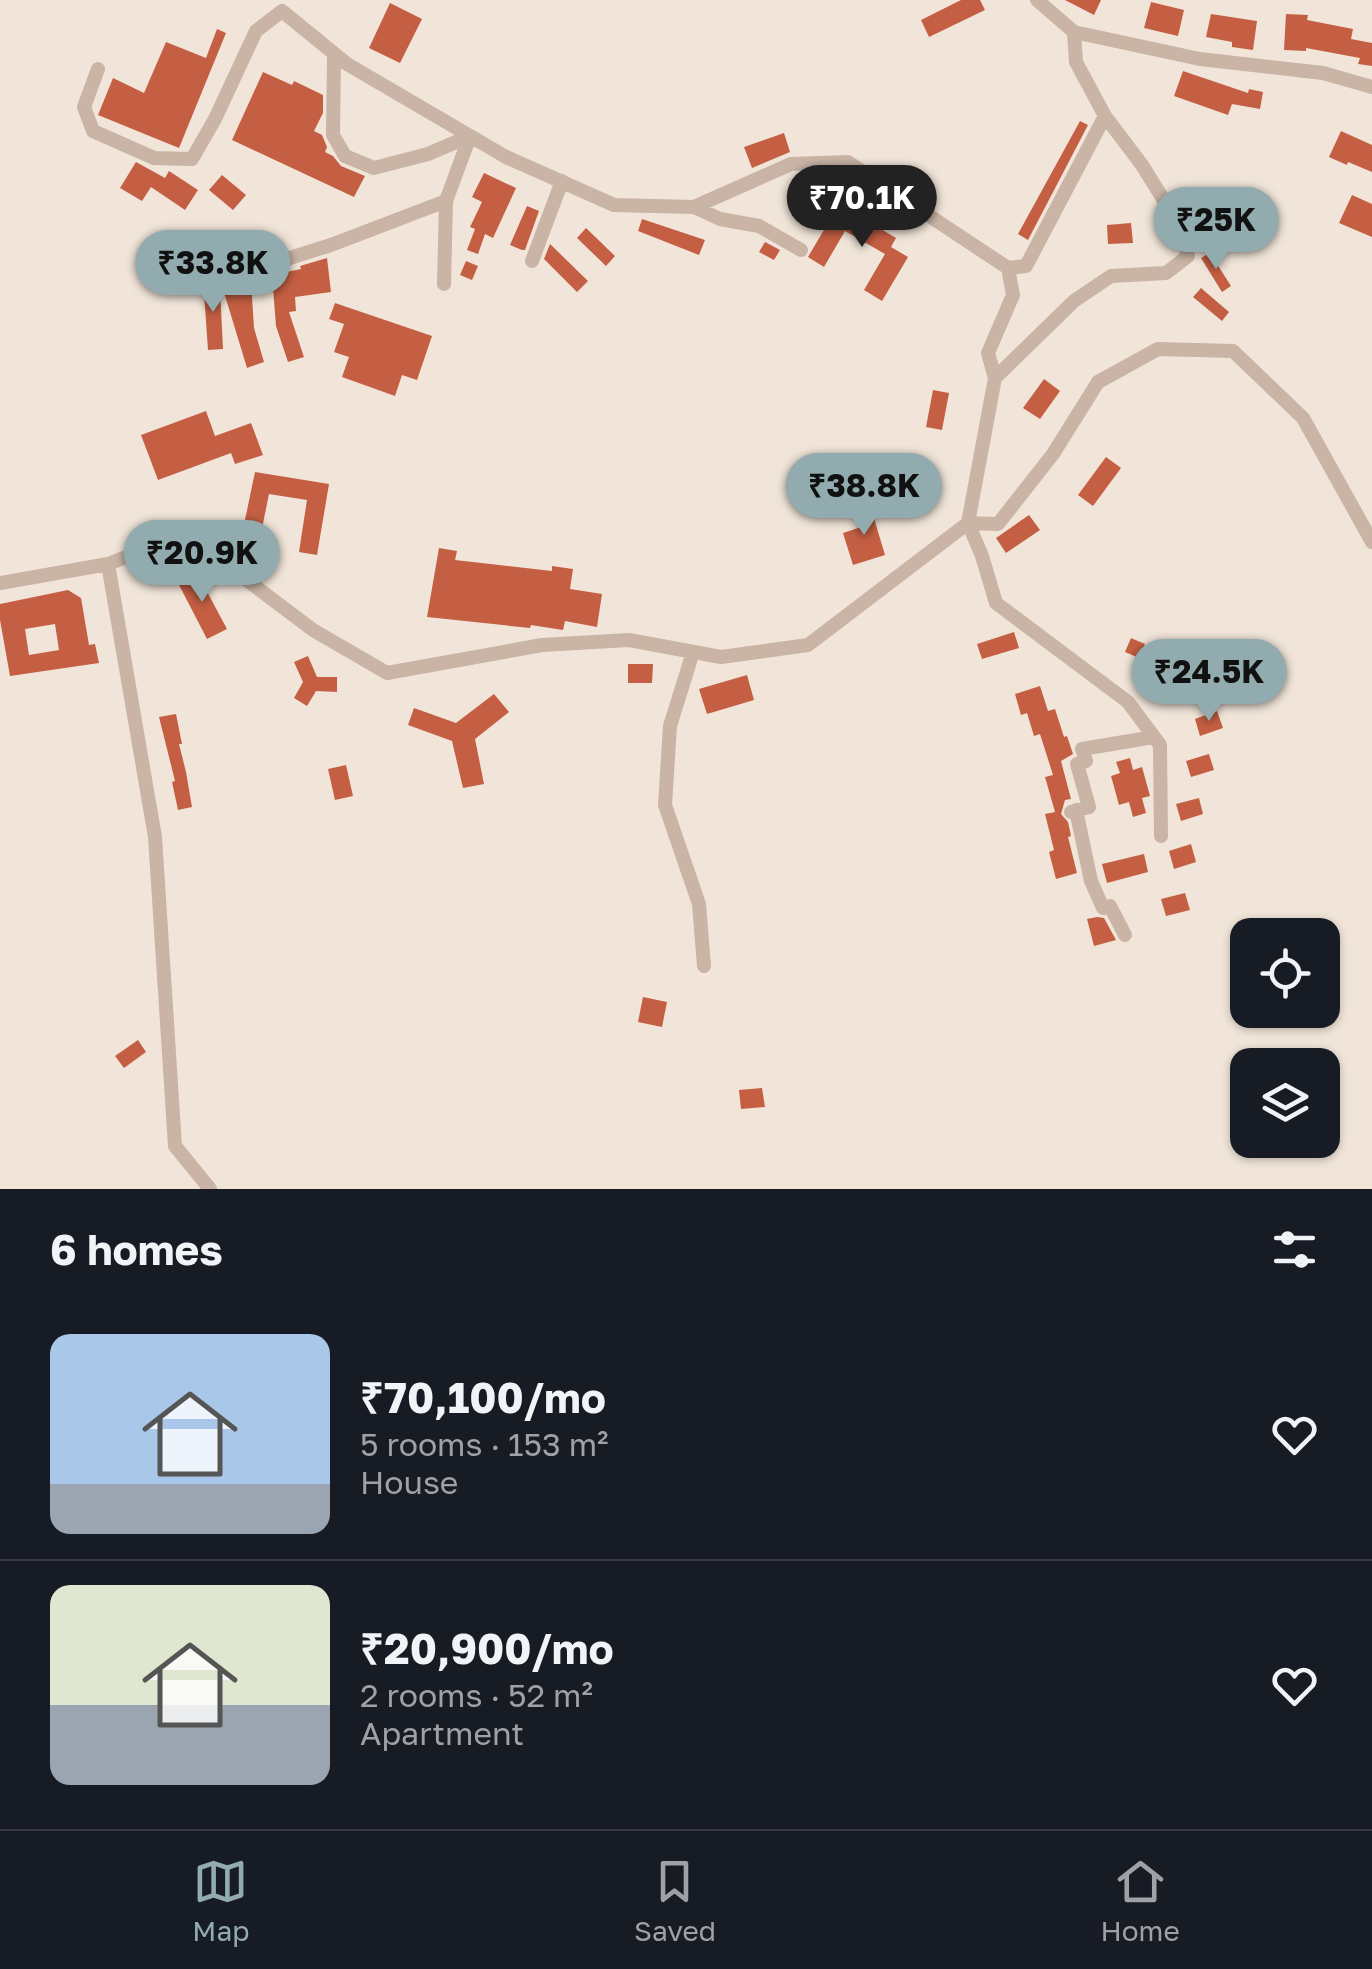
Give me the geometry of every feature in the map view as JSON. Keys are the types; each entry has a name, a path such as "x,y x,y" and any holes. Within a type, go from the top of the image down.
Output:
{"street":[{"path":"1038,0 1074,32 1200,59 1323,73 1372,88"},
{"path":"98,69 84,107 93,132 154,158 192,160 256,31 282,11 347,64 506,157 614,205 694,207 720,219 759,226 801,250"},
{"path":"996,378 1074,301 1111,276 1166,273 1188,256 1173,215 1105,116 1076,62 1074,32"},
{"path":"334,54 333,135 345,156 374,168 428,154 470,136"},
{"path":"694,207 791,164 848,162 1008,268 1026,266 1105,116"},
{"path":"444,284 446,201 470,136"},
{"path":"532,261 562,182"},
{"path":"222,279 331,245 446,201"},
{"path":"1008,268 1013,295 988,353 996,378 968,523 996,603 1128,702 1160,745 1162,836"},
{"path":"0,584 108,564 178,537 240,575 314,630 387,672 542,645 629,640 721,658 808,645 968,523 998,524 1053,454 1098,382 1158,349 1233,351 1302,418 1372,542"},
{"path":"108,564 155,836 175,1146 210,1189"},
{"path":"693,652 670,726 665,805 699,904 704,966"},
{"path":"1124,935 1110,906 1103,908 1091,881 1074,811 1089,807 1077,764 1086,761 1082,750 1154,737"}],"building":[{"path":"961,0 980,0 985,10 929,37 921,20"},
{"path":"1065,0 1101,0 1094,15"},
{"path":"1151,2 1184,10 1178,36 1144,28"},
{"path":"390,3 422,19 400,63 369,48"},
{"path":"1211,14 1257,21 1253,50 1206,37"},
{"path":"1286,14 1308,15 1307,20 1353,29 1351,39 1372,43 1372,66 1358,64 1360,58 1306,48 1284,50"},
{"path":"217,29 226,33 179,148 98,115 113,78 144,93 166,42 206,58"},
{"path":"1183,71 1248,93 1249,89 1263,92 1260,109 1232,104 1228,115 1174,96"},
{"path":"263,72 323,95 323,113 314,131 322,135 325,152 341,166 365,176 354,197 232,140"},
{"path":"1080,121 1088,125 1028,240 1018,234"},
{"path":"1341,131 1372,145 1372,172 1329,157"},
{"path":"784,133 790,152 752,168 744,147"},
{"path":"136,162 165,178 169,171 198,190 185,210 151,187 142,201 120,188"},
{"path":"484,173 516,188 493,238 485,234 478,254 467,250 475,229 470,227 482,202 472,197"},
{"path":"222,175 246,195 233,210 209,190"},
{"path":"1352,195 1372,204 1372,237 1339,223"},
{"path":"527,206 539,211 522,250 510,245"},
{"path":"835,211 850,220 854,213 896,238 891,247 908,257 882,301 864,290 885,254 845,231 824,267 808,257"},
{"path":"642,219 705,240 699,255 638,231"},
{"path":"1131,223 1133,243 1108,244 1107,225"},
{"path":"586,228 615,256 606,266 577,238"},
{"path":"765,242 780,250 774,260 759,252"},
{"path":"550,244 588,281 577,292 544,259"},
{"path":"1210,253 1231,286 1222,292 1201,258"},
{"path":"327,258 331,292 295,297 296,311 289,312 304,357 288,362 276,326 272,275"},
{"path":"466,261 478,266 472,280 460,275"},
{"path":"203,279 213,279 220,289 223,349 208,350"},
{"path":"251,281 254,328 264,362 247,368 223,289"},
{"path":"1201,288 1229,312 1222,321 1193,297"},
{"path":"335,303 432,336 417,380 402,375 395,396 342,377 349,357 334,352 344,324 329,319"},
{"path":"1044,379 1060,391 1040,419 1023,408"},
{"path":"933,390 949,393 942,430 926,427"},
{"path":"206,411 215,436 251,423 263,455 235,464 231,453 158,480 141,435"},
{"path":"1106,457 1121,468 1093,506 1078,495"},
{"path":"255,472 329,484 317,555 299,552 307,500 269,494 259,543 241,539"},
{"path":"870,505 885,555 853,565 843,533 861,527 855,511"},
{"path":"1029,515 1040,530 1006,553 996,538"},
{"path":"439,548 457,551 455,560 552,571 552,566 573,569 570,589 602,594 597,627 565,621 563,630 427,617"},
{"path":"196,571 227,629 207,639 177,581"},
{"path":"68,590 81,598 89,645 95,644 99,663 10,676 0,604","holes":["55,624 59,650 29,655 25,629"]},
{"path":"1014,632 1019,648 982,659 977,644"},
{"path":"1131,638 1145,644 1139,658 1125,652"},
{"path":"308,656 317,677 337,677 337,692 316,691 307,706 294,698 303,682 294,662"},
{"path":"628,664 653,664 652,683 628,683"},
{"path":"1227,669 1233,685 1210,693 1205,677"},
{"path":"747,675 754,700 707,714 699,689"},
{"path":"1040,686 1048,711 1055,709 1073,754 1061,761 1071,799 1065,800 1061,814 1068,822 1077,873 1056,879 1045,814 1055,812 1045,777 1053,775 1040,734 1034,736 1027,713 1021,715 1015,694"},
{"path":"494,694 509,712 475,739 484,784 463,788 452,741 408,725 414,708 456,723"},
{"path":"1217,711 1223,728 1200,736 1195,719"},
{"path":"176,714 192,807 178,810 159,717"},
{"path":"1209,754 1214,770 1191,777 1186,761"},
{"path":"1130,758 1133,770 1142,767 1150,796 1142,798 1146,813 1133,817 1129,802 1119,805 1111,776 1120,773 1116,762"},
{"path":"346,765 353,796 335,800 328,769"},
{"path":"1199,798 1203,814 1181,821 1176,804"},
{"path":"1191,844 1196,862 1174,869 1169,851"},
{"path":"1144,854 1148,872 1107,883 1102,864"},
{"path":"1185,893 1190,910 1166,916 1161,899"},
{"path":"1104,918 1116,940 1094,946 1087,919"},
{"path":"643,997 667,1002 662,1027 638,1022"},
{"path":"138,1040 146,1052 124,1068 115,1056"},
{"path":"762,1088 765,1107 741,1109 739,1090"}]}
